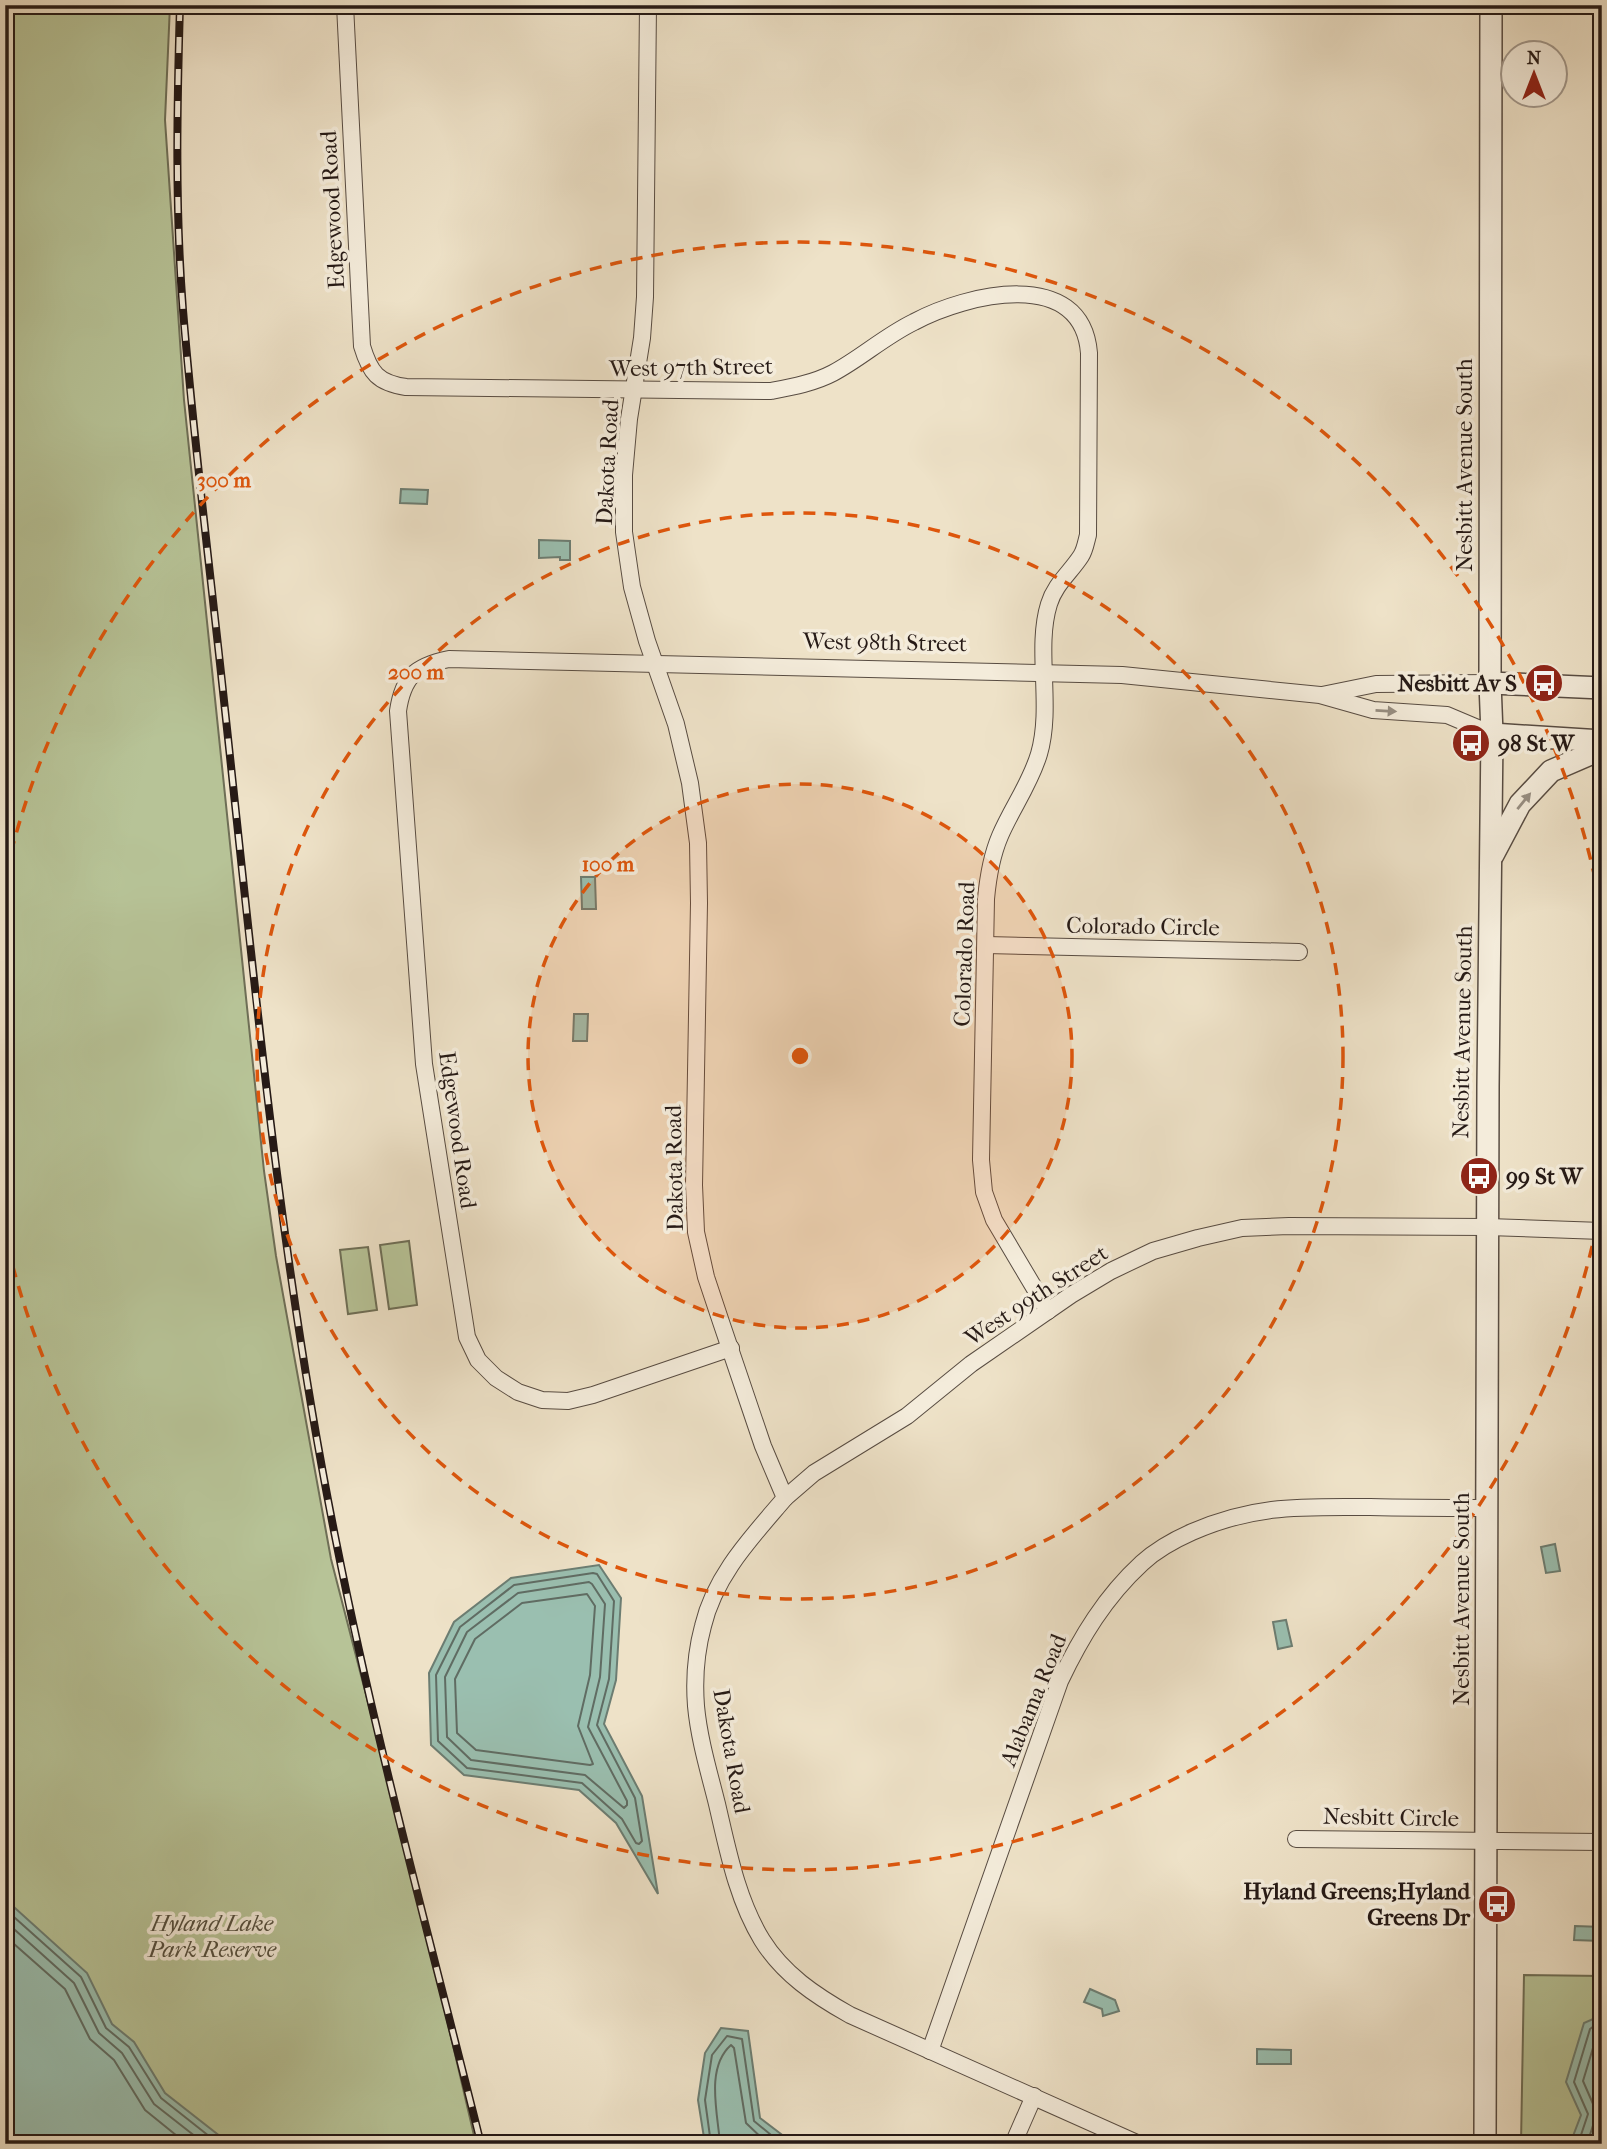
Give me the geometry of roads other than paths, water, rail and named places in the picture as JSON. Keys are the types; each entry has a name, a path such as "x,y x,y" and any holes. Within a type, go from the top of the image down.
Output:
{"street":[{"name":"Edgewood Road","path":"345,5 362,346 367,362 377,376 390,384 406,387"},
{"name":"Dakota Road","path":"648,5 645,297 624,475 624,532 632,587 647,641 676,724 690,783 698,843 696,1232 706,1277 763,1446 785,1498 737,1554 716,1589 703,1626 696,1665 696,1705 703,1745 745,1909 763,1942 788,1972 817,1997 850,2015 1139,2144"},
{"name":"Nesbitt Avenue South","path":"1485,2144 1492,734 1491,5"},
{"name":"West 97th Street","path":"406,387 742,393 771,391 831,374 912,322 942,308 973,299 1006,296 1052,299 1068,307 1080,320 1088,336 1089,353"},
{"name":"Colorado Road","path":"1048,1311 994,1220 985,1192 981,1160 986,899 989,868 999,837 1030,780 1040,751 1045,718 1045,625 1048,604 1057,585 1083,554 1088,535 1089,353"},
{"name":"Edgewood Road","path":"449,659 429,663 411,675 401,692 398,711 424,1064 467,1337 478,1360 496,1378 517,1392 542,1400 568,1401 593,1395 731,1348"},
{"name":"West 98th Street","path":"449,659 1122,675 1320,695 1373,710 1447,715 1492,734 1602,741"},
{"name":"West 98th Street","path":"1320,695 1376,684 1490,683 1602,688"},
{"path":"1490,860 1520,804 1551,771 1602,748"},
{"name":"Colorado Circle","path":"986,945 1299,952"},
{"name":"West 99th Street","path":"785,1498 814,1473 907,1416 971,1364 1048,1311 1111,1271 1153,1251 1242,1228 1488,1227 1602,1231"},
{"name":"Alabama Road","path":"930,2051 1060,1681 1081,1637 1109,1597 1143,1561 1176,1539 1212,1523 1250,1512 1289,1507 1488,1508"},
{"name":"Nesbitt Circle","path":"1296,1839 1602,1842"},
{"path":"1013,2144 1034,2096"}],"water":[{"path":"401,489 428,490 427,504 400,503"},
{"path":"539,540 570,541 570,560 560,560 560,557 539,558"},
{"path":"581,877 595,877 596,909 582,909"},
{"path":"574,1014 588,1014 587,1041 573,1041"},
{"path":"1555,1544 1560,1571 1546,1573 1541,1547"},
{"path":"599,1565 621,1598 616,1680 604,1724 642,1796 658,1894 616,1823 579,1790 464,1775 431,1745 429,1673 454,1622 511,1578"},
{"path":"1286,1620 1292,1646 1278,1649 1273,1622"},
{"path":"5,1899 87,1973 112,2024 134,2042 165,2093 230,2144 5,2144"},
{"path":"1575,1926 1602,1927 1601,1941 1574,1940"},
{"path":"1090,1989 1115,2000 1119,2011 1103,2016 1102,2009 1084,2002"},
{"path":"1593,2019 1602,2020 1602,2144 1570,2144 1581,2115 1566,2082 1584,2023"},
{"path":"721,2028 748,2031 760,2118 794,2144 705,2144 698,2100 705,2053"},
{"path":"1257,2049 1291,2050 1291,2064 1257,2064"}],"railway":[{"path":"180,5 178,196 183,310 247,919 285,1231 317,1438 352,1617 386,1768 481,2144"}],"place":[{"name":"Nesbitt Av S","path":"1544,683"},
{"name":"98 St W","path":"1471,743"},
{"name":"99 St W","path":"1479,1176"},
{"name":"Hyland Greens;Hyland Greens Dr","path":"1497,1904"}],"park label":[{"name":"Hyland Lake Park Reserve","path":"212,1936"}]}
